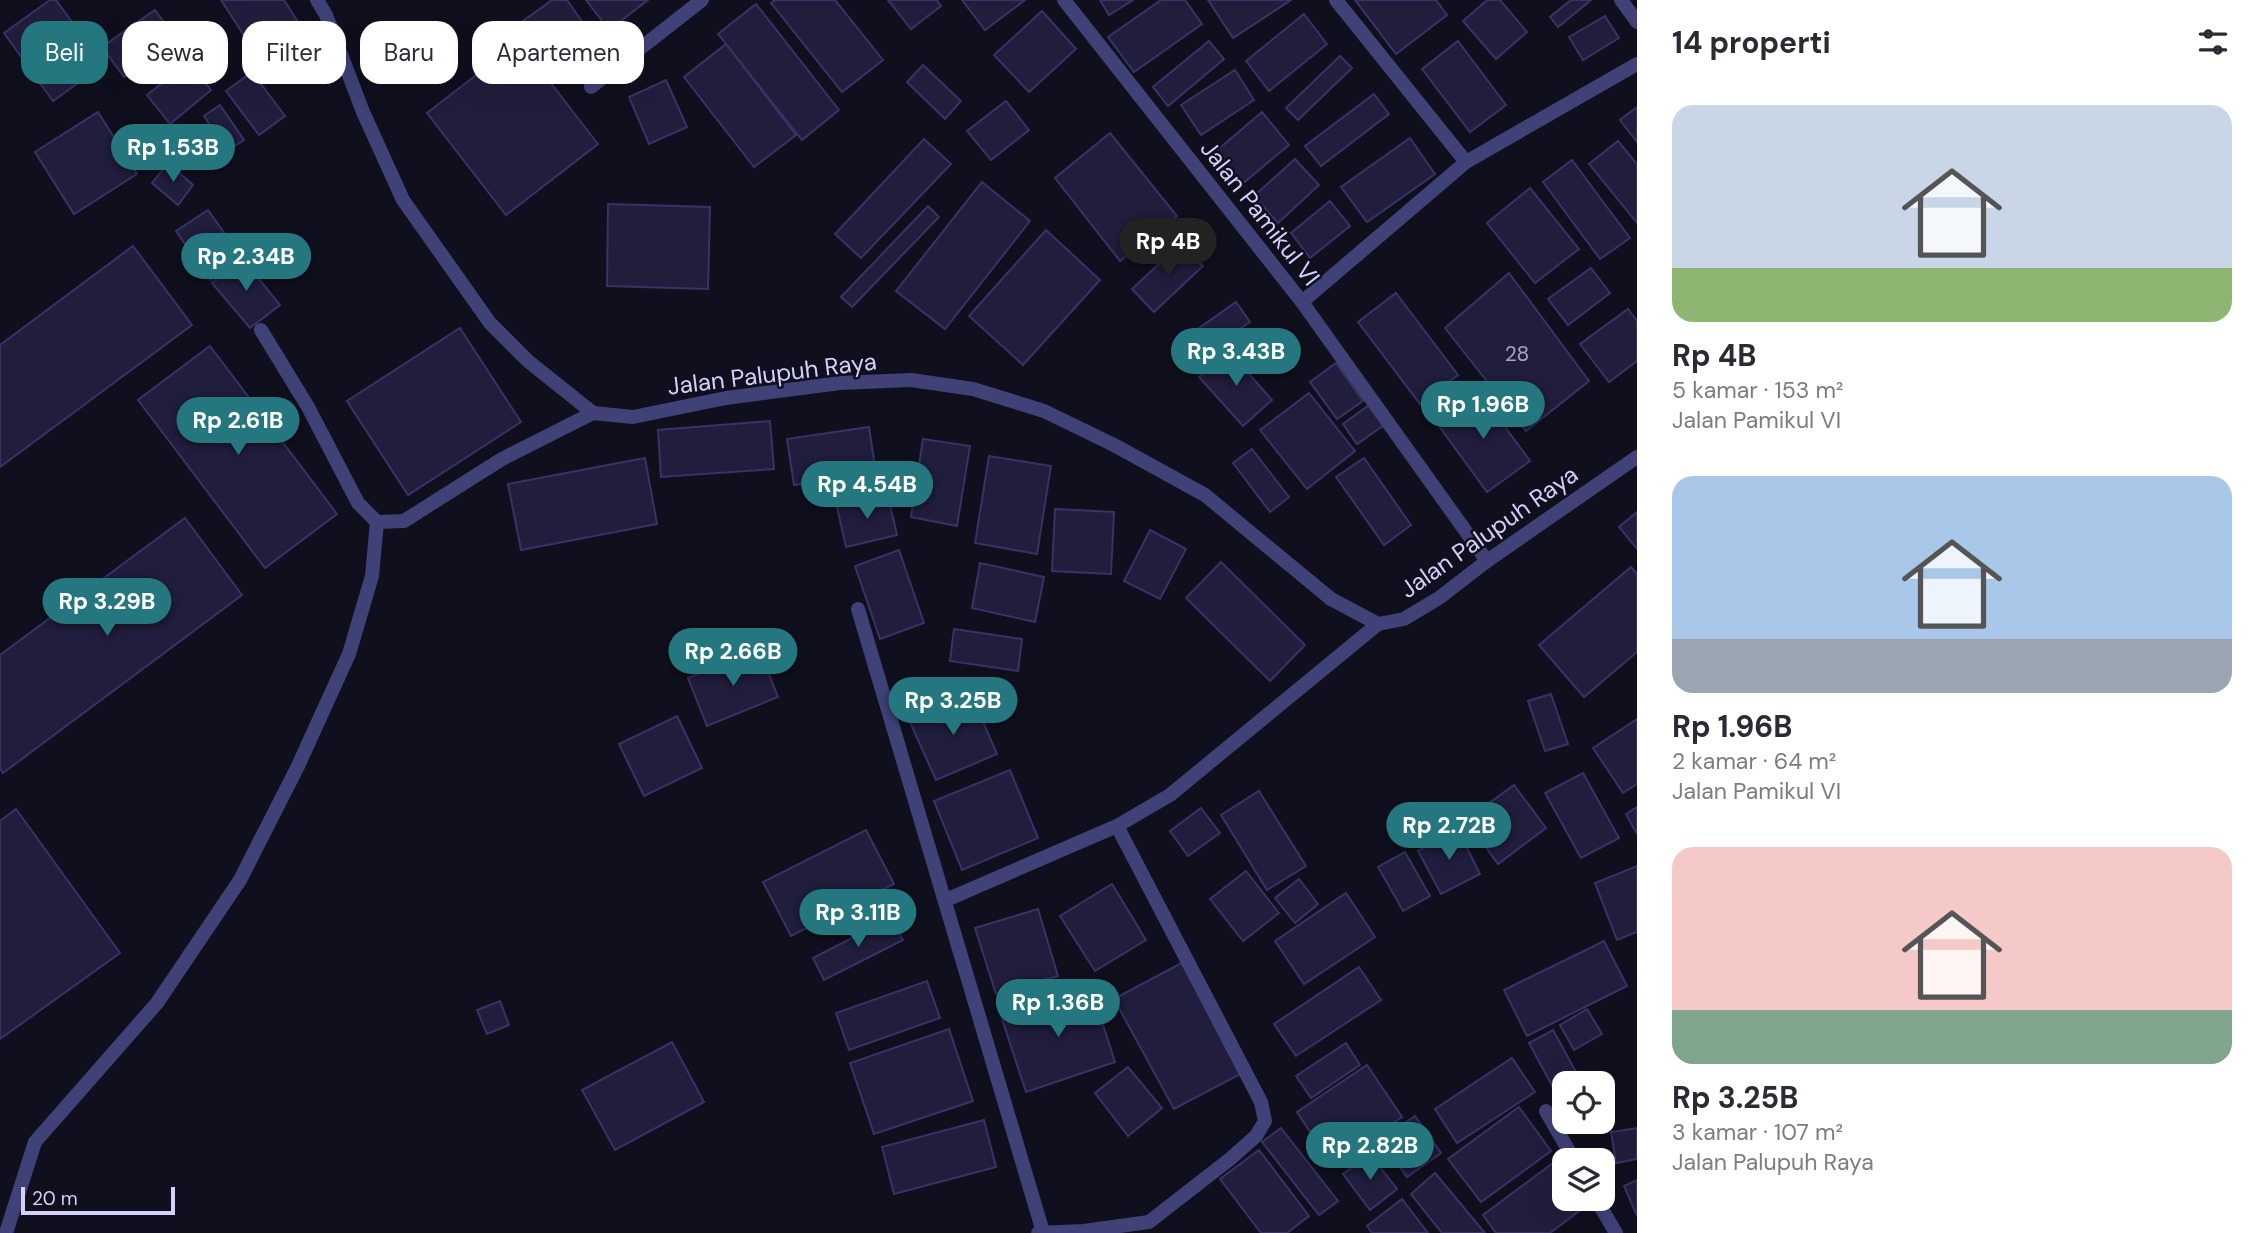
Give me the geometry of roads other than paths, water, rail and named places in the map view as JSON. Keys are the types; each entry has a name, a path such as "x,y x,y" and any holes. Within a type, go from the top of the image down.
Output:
{"street":[{"path":"261,330 308,407 358,503 377,522 404,521 502,459 593,414 528,361 490,323 403,200 363,112 326,15 317,0"},
{"path":"591,87 702,0"},
{"name":"Jalan Pamikul VI","path":"1064,0 1301,302 1488,561"},
{"path":"1336,0 1466,162"},
{"path":"1621,0 1637,22"},
{"path":"1301,302 1466,162 1637,64"},
{"name":"Jalan Palupuh Raya","path":"593,414 633,417 726,398 841,383 911,380 973,389 1044,411 1114,445 1205,495 1331,599 1378,624 1404,619 1439,598 1637,457"},
{"path":"6,1233 35,1142 156,1003 240,880 298,766 349,654 372,576 377,522"},
{"path":"858,609 1044,1232"},
{"path":"946,900 1117,826 1170,795 1378,624"},
{"path":"1038,1233 1084,1231 1149,1222 1230,1159 1256,1136 1265,1121 1261,1102 1117,826"},
{"path":"1546,1111 1567,1148"},
{"path":"1603,1211 1616,1233"}]}
